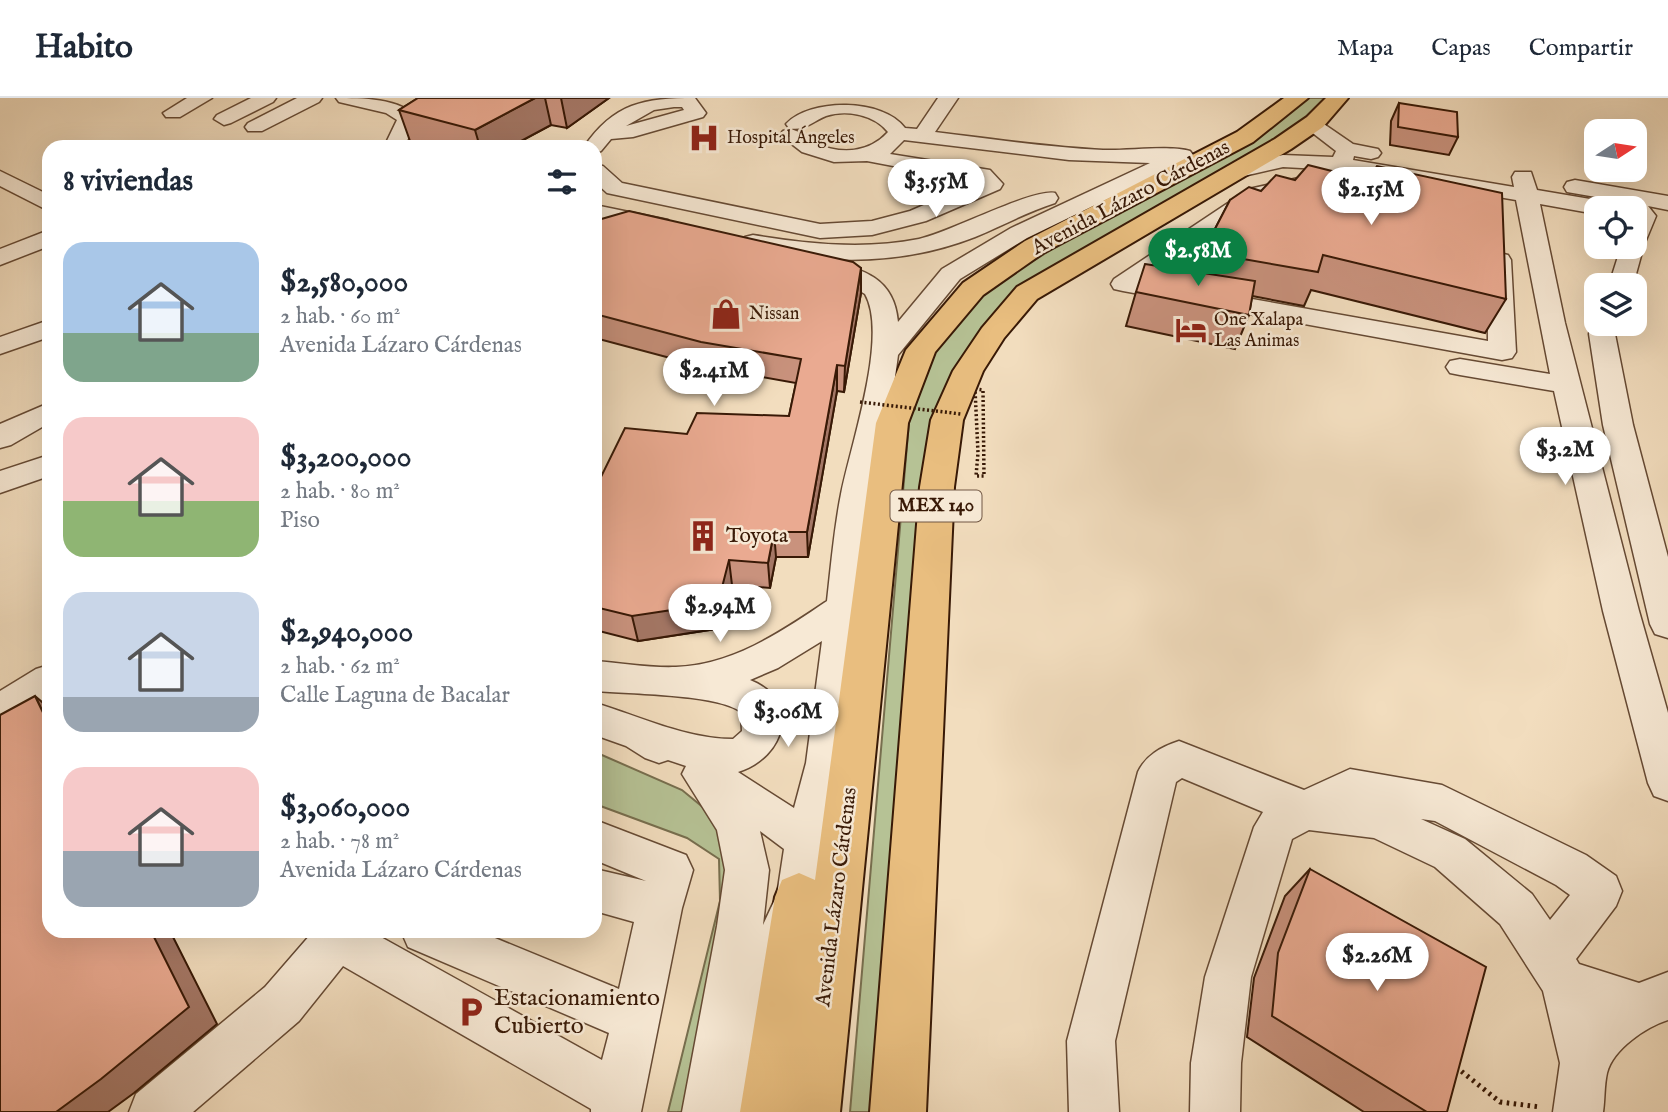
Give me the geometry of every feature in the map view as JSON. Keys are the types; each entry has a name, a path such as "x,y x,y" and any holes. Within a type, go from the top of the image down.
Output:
{"highway":[{"name":"Avenida Lázaro Cárdenas","path":"812,1112 892,423 921,350 973,289 1034,247 1245,137 1339,98"},
{"name":"Avenida Lázaro Cárdenas","path":"898,1112 937,487 947,420 968,371 992,334 1027,293 1235,172 1304,111"},
{"path":"1170,162 1245,137"},
{"path":"768,1112 799,897"}],"street":[{"path":"173,113 202,98"},
{"path":"224,119 267,98"},
{"path":"255,127 312,98"},
{"path":"346,98 393,109 408,118"},
{"path":"922,136 948,98"},
{"path":"898,133 893,122 861,103 825,110 793,129 799,143 820,152 873,152 1043,167 1048,174 1047,185 1027,204"},
{"path":"397,140 408,118 431,110"},
{"path":"1304,111 1344,156"},
{"path":"873,152 898,133 963,143 1170,162"},
{"path":"602,177 615,188 820,231 873,228 918,216 992,184 982,175 937,170 873,152"},
{"path":"1319,180 1344,156"},
{"path":"1235,172 1283,162 1344,156 1525,186 1584,199"},
{"path":"886,354 884,300 874,286 730,241 818,253 854,255 897,251 956,236 1027,204 1114,176 1170,162"},
{"name":"Avenida Lázaro Cárdenas","path":"732,1112 754,995 799,897 807,841 826,763 856,496 886,354 951,274 1019,233 1170,162"},
{"path":"0,177 42,200"},
{"path":"1370,191 1319,180 1257,194 1123,284 1502,352 1498,233"},
{"path":"1525,186 1584,203"},
{"path":"1525,186 1567,385 1621,611 1668,783"},
{"path":"1647,211 1668,203"},
{"path":"605,214 678,229"},
{"path":"0,258 42,240"},
{"path":"861,280 858,272 861,264 879,252"},
{"path":"0,274 42,261"},
{"path":"1265,309 1261,328 1268,334 1567,385"},
{"path":"0,346 42,331"},
{"path":"1602,336 1618,425 1668,624"},
{"path":"2,459 17,426 42,415"},
{"path":"2,459 42,439"},
{"path":"2,459 42,449"},
{"path":"2,459 42,464"},
{"path":"677,682 720,675 754,662 785,648 843,608"},
{"path":"602,677 677,682 734,690 752,697 762,712 760,738 742,754 725,755 702,753 602,721"},
{"path":"0,710 42,684"},
{"path":"639,733 702,774 737,791 807,841"},
{"path":"1094,1112 1091,1041 1158,772 1179,758 1308,811 1378,819 1450,853 1516,909 1556,970 1585,1063"},
{"path":"702,774 737,824 747,870 736,951 706,1112"},
{"path":"1215,1112 1216,1063 1228,977 1275,827 1350,787 1442,804 1571,870 1600,891 1556,970"},
{"path":"345,938 618,1105 670,870 602,843"},
{"path":"602,892 660,908"},
{"path":"154,1112 282,1004 333,938"},
{"path":"441,938 636,1020"},
{"path":"1556,970 1653,1002"},
{"path":"1562,1110 1585,1063 1609,1028 1653,1002"}],"path":[{"path":"975,416 975,388 983,390 984,476 976,476 976,446"},
{"path":"860,402 961,414"},
{"path":"1452,1064 1500,1102 1562,1110"}],"green space":[{"path":"1302,98 1327,98 1312,120 1098,244 963,362 893,1112 850,1112 909,422 929,352 983,291"},
{"path":"602,755 682,790 716,818 733,855 694,1112 668,1112 720,901 719,859 687,838 602,807"}],"building":[{"path":"418,98 535,98 475,130 399,110"},
{"path":"1399,103 1457,112 1458,137 1398,127"},
{"path":"1308,165 1368,180 1377,166 1502,193 1506,299 1323,255 1318,272 1203,252 1230,200 1249,187 1261,191 1276,175 1295,180"},
{"path":"629,211 853,262 861,268 845,366 837,365 807,532 774,532 768,563 729,560 718,603 632,616 602,609 602,475 625,428 687,434 697,413 789,416 801,359 701,342 602,316 602,219"},
{"path":"1145,264 1255,281 1249,315 1136,292"},
{"path":"35,696 42,710 42,938 154,938 189,1007 56,1112 0,1112 0,715"},
{"path":"1310,869 1486,967 1447,1112 1427,1112 1272,1016 1278,953"}],"place":[{"name":"Hospital Ángeles","path":"704,138"},
{"name":"Nissan","path":"726,314"},
{"name":"One Xalapa Las Animas","path":"1191,330"},
{"name":"Toyota","path":"703,536"},
{"name":"Estacionamiento Cubierto","path":"471,1012"}]}
